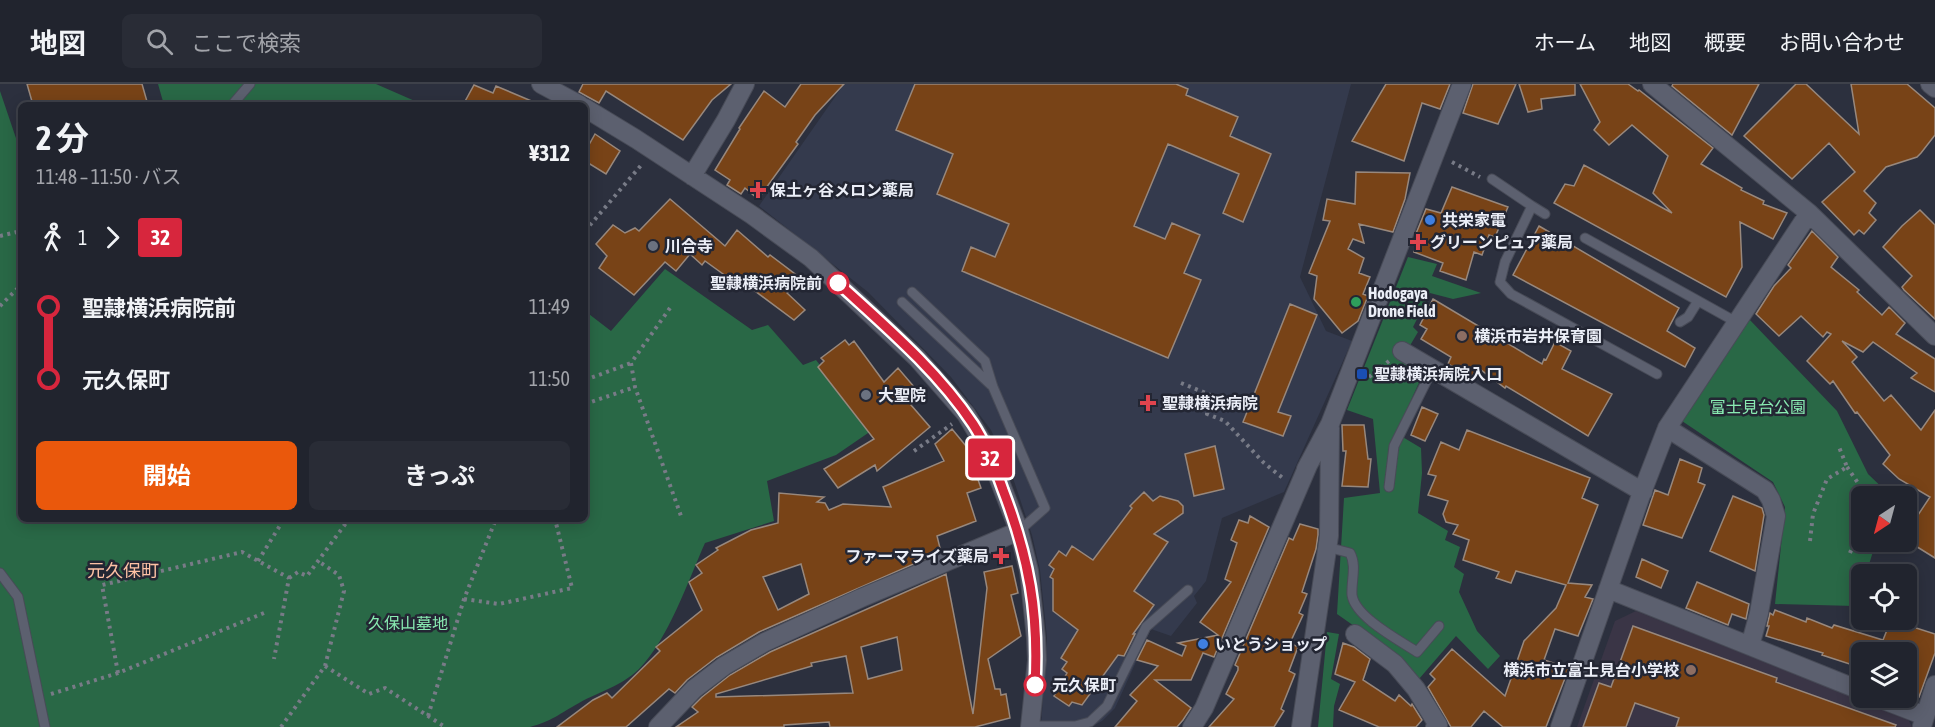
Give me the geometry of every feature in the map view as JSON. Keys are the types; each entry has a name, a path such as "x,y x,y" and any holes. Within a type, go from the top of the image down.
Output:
{"street":[{"path":"541,84 574,102"},
{"path":"692,176 745,84"},
{"path":"1192,727 1204,708 1308,466 1330,424 1462,84"},
{"path":"1652,84 1809,213 1935,336"},
{"path":"1930,84 1935,88"},
{"path":"588,110 654,150 752,215 811,258 917,358 966,414 992,461 1019,531 1029,572 1036,638 1035,686 1028,727"},
{"path":"1560,727 1667,428 1809,213"},
{"path":"1402,351 1643,492"},
{"path":"1301,727 1323,617 1329,536 1330,424"},
{"path":"1667,428 1764,490 1771,500 1776,516 1759,613 1750,646"},
{"path":"658,727 694,688 724,666 765,642 861,598 1019,531"},
{"path":"1608,589 1851,687"},
{"path":"1354,634 1395,664 1416,689 1438,725 1435,727"},
{"path":"1897,708 1923,722 1935,685"}],"lane":[{"path":"235,102 250,84"},
{"path":"1492,179 1545,214"},
{"path":"1532,206 1505,262 1500,282 1511,294 1657,374"},
{"path":"1585,238 1737,323"},
{"path":"912,292 985,361 993,387 1045,508 1019,531"},
{"path":"1680,322 1688,317 1698,301"},
{"path":"902,303 993,387"},
{"path":"1389,487 1394,446 1432,370"},
{"path":"1327,547 1350,554 1354,560 1352,597 1361,613 1384,630 1418,652 1438,626"},
{"path":"0,573 18,597 45,727"},
{"path":"1028,727 1075,726 1090,722 1107,706 1146,627 1188,591"}],"path":[{"path":"588,227 654,150"},
{"path":"1436,152 1484,180 1492,179"},
{"path":"0,236 18,232"},
{"path":"0,306 18,288"},
{"path":"588,379 631,363 670,308"},
{"path":"631,363 635,387 681,516"},
{"path":"1181,383 1213,396 1207,414 1225,421 1264,463 1297,491"},
{"path":"588,403 635,387"},
{"path":"914,451 966,414"},
{"path":"1839,447 1847,467 1860,486"},
{"path":"1810,541 1813,514 1827,479 1847,467"},
{"path":"258,561 282,522"},
{"path":"274,659 289,578 298,572 307,576 347,522"},
{"path":"428,716 464,599 495,522"},
{"path":"464,599 499,604 572,588 556,522"},
{"path":"118,673 102,585 242,552 289,578"},
{"path":"281,727 325,666 344,591 339,575 318,561"},
{"path":"39,698 118,673 264,613"},
{"path":"325,666 369,694 385,688 445,727"}],"shaded area":[{"name":"聖隷横浜病院","path":"844,84 1351,84 1300,277 1326,331 1352,341 1284,492 1222,518 1206,581 1194,596 1197,603 1171,636 1151,629 1115,708 1102,721 1091,727 1041,727 1047,638 1040,570 1032,535 1012,475 991,430 951,377 868,292 759,206"},
{"name":"横浜市立富士見台小学校","path":"1636,611 1851,696 1851,708 1880,708 1908,719 1912,727 1577,727 1615,621"}],"green space":[{"path":"158,84 376,84 417,102 163,102"},
{"name":"久保山墓地","path":"0,91 18,144 18,522 588,522 588,313 611,331 665,269 752,330 768,325 803,365 816,360 871,431 836,455 767,481 774,521 705,543 668,626 639,669 617,685 538,725 530,727 0,727"},
{"path":"1408,257 1437,264 1432,276 1481,293 1453,299 1430,293 1413,327 1418,332 1402,359 1423,374 1396,433 1421,448 1422,473 1418,513 1448,531 1445,540 1460,547 1454,567 1464,574 1459,592 1477,631 1500,656 1488,669 1456,636 1419,679 1397,656 1337,614 1344,498 1380,493 1373,419 1347,410"},
{"name":"富士見台公園","path":"1749,319 1837,411 1868,474 1881,486 1851,486 1851,552 1873,552 1869,564 1851,564 1851,606 1775,604 1785,507 1773,482 1682,421"},
{"path":"1327,632 1339,634 1331,679 1340,684 1334,706 1333,727 1318,727"}],"building":[{"path":"27,84 142,84 147,102 32,102"},
{"path":"583,84 731,84 712,100 683,140 606,91 599,103 579,92"},
{"path":"801,84 844,84 815,115 796,142 798,144 758,199 745,188 741,194 727,185 730,180 715,170 764,91 785,107"},
{"path":"915,84 1176,84 1188,89 1186,95 1238,117 1230,136 1271,154 1243,222 1223,213 1239,174 1168,144 1134,226 1165,239 1172,223 1200,235 1184,273 1201,280 1168,358 962,271 971,247 995,257 1009,224 937,194 953,154 896,130"},
{"path":"1386,84 1450,84 1440,109 1422,103 1404,161 1352,141"},
{"path":"1473,84 1516,84 1498,124 1463,113"},
{"path":"1519,84 1575,84 1575,95 1541,99 1542,109 1528,112"},
{"path":"1580,84 1628,84 1639,90 1713,148 1701,164 1742,188 1741,190 1764,201 1763,204 1787,213 1773,239 1740,222 1742,267 1726,297 1554,203 1565,184 1574,186 1584,165 1672,213 1653,193 1668,156 1632,125 1609,145 1594,130 1600,122"},
{"path":"1673,84 1759,84 1732,135 1672,86"},
{"path":"1796,84 1806,84 1859,134 1851,84 1907,84 1935,108 1935,135 1921,153 1917,157 1886,167 1864,191 1876,203 1869,213 1876,220 1864,234 1859,230 1854,235 1822,202 1855,172 1829,143 1792,179 1744,136"},
{"path":"474,85 493,93 496,86 534,102 465,102"},
{"path":"595,134 620,151 606,174 588,163 588,147"},
{"path":"1356,172 1410,173 1405,199 1393,232 1359,224 1364,243 1353,239 1348,249 1364,258 1359,273 1370,277 1363,294 1368,296 1358,321 1342,333 1314,299 1317,276 1309,273 1330,221 1323,220 1327,199 1355,204"},
{"path":"1452,187 1508,207 1495,237 1489,235 1482,255 1474,252 1466,280 1440,271 1443,263 1414,252 1420,238 1415,236 1426,209 1441,213"},
{"path":"670,199 725,246 737,230 768,257 770,255 799,277 787,293 805,310 794,320 740,280 737,284 705,261 702,265 690,254 676,271 665,262 634,295 599,268 607,256 596,244 613,225 625,233 635,228 639,231"},
{"path":"1920,210 1935,225 1935,319 1904,290 1902,287 1912,276 1883,247"},
{"path":"1539,226 1679,308 1667,331 1695,348 1685,367 1513,275"},
{"path":"1812,231 1838,257 1831,267 1859,290 1857,292 1882,315 1889,307 1905,323 1896,334 1935,359 1935,392 1911,378 1917,373 1873,342 1863,352 1842,341 1857,357 1852,362 1884,401 1891,395 1921,430 1935,410 1935,558 1917,547 1917,516 1930,497 1917,489 1917,486 1911,486 1899,479 1883,464 1890,455 1857,412 1855,413 1833,381 1830,384 1807,361 1831,334 1827,332 1823,337 1801,316 1779,336 1756,314 1774,286 1791,268 1788,265"},
{"path":"1433,299 1542,364 1555,342 1571,351 1562,369 1612,394 1588,436 1506,386 1505,388 1477,367 1472,377 1448,364 1451,357 1421,339 1427,329 1420,325"},
{"path":"1290,304 1317,315 1278,412 1291,416 1283,436 1243,422"},
{"path":"845,340 849,345 854,341 884,382 898,368 921,395 911,405 930,427 877,471 875,465 838,488 824,469 874,439 818,367 824,361 821,358"},
{"path":"1422,407 1438,414 1425,441 1411,435"},
{"path":"1342,425 1364,425 1368,459 1371,459 1368,487 1342,486 1346,451 1343,451"},
{"path":"952,429 966,446 981,488 967,493 976,521 937,536 941,552 759,632 717,657 687,680 675,693 669,689 626,727 557,727 593,700 607,693 612,698 660,651 656,647 702,610 689,582 702,573 696,565 718,550 716,548 751,530 778,523 779,493 824,497 817,502 825,503 829,510 843,504 891,507 883,487 944,461 935,444","holes":["801,564 809,594 778,610 763,577"]},
{"path":"1467,430 1590,478 1582,498 1598,505 1568,583 1592,585 1585,597 1593,599 1578,636 1555,629 1544,660 1569,668 1546,727 1503,727 1484,711 1471,727 1451,727 1428,687 1435,679 1430,674 1452,649 1505,696 1524,641 1556,608 1566,585 1516,571 1511,583 1496,578 1499,572 1463,560 1469,540 1453,534 1458,525 1446,522 1443,514 1448,501 1428,495 1436,476 1428,474 1441,442 1459,450"},
{"path":"1215,446 1224,489 1194,496 1185,454"},
{"path":"1680,459 1702,468 1698,482 1705,485 1682,538 1643,525 1655,490 1668,495"},
{"path":"1144,492 1153,501 1160,496 1178,501 1183,506 1183,513 1154,534 1168,542 1134,591 1154,605 1133,634 1135,634 1124,656 1118,655 1082,705 1072,702 1069,706 1054,696 1067,673 1062,669 1067,662 1061,658 1078,630 1053,611 1053,579 1050,577 1054,569 1049,565 1059,551 1066,556 1072,546 1093,560 1132,508 1130,506"},
{"path":"1733,496 1762,508 1764,515 1755,571 1710,551"},
{"path":"1250,516 1269,527 1214,657 1203,653 1191,680 1155,680 1191,708 1177,727 1115,727 1137,701 1130,695 1158,666 1137,660 1147,640 1182,656 1186,646 1178,643 1218,635 1200,622 1231,582 1225,579 1237,543 1231,540 1239,520 1248,523"},
{"path":"1300,524 1318,529 1318,535 1316,549 1302,592 1307,594 1299,613 1303,615 1290,643 1298,647 1289,671 1295,674 1281,709 1284,711 1274,727 1209,727 1234,699 1226,694 1238,670 1235,665 1289,538 1293,540"},
{"path":"1642,559 1668,571 1661,588 1636,577"},
{"path":"1012,566 1018,593 1011,595 1021,636 988,659 995,689 1000,689 1001,695 1006,694 1010,718 975,727 830,727 829,722 784,725 784,727 676,727 698,712 692,707 702,697 730,675 770,652 946,574 973,714 987,588 984,572","holes":["897,637 902,670 868,679 861,647","846,656 853,693 716,697 716,694 812,666 811,663"]},
{"path":"1697,582 1749,604 1746,619 1732,614 1728,625 1686,608"},
{"path":"1775,610 1806,622 1807,618 1832,628 1834,625 1883,640 1887,630 1917,628 1935,634 1935,653 1919,697 1917,696 1917,642 1851,642 1851,664 1822,655 1823,653 1766,636 1770,613 1773,615"},
{"name":"横浜市立富士見台小学校","path":"1633,626 1777,678 1776,682 1896,725 1895,727 1676,727 1679,718 1635,703 1626,727 1583,727 1599,683 1611,687"},
{"path":"1343,643 1354,647 1370,659 1363,680 1395,701 1399,695 1411,706 1412,704 1422,720 1416,727 1379,727 1339,710 1355,682 1335,674"}],"bus line":[{"name":"32","path":"838,283 934,375 962,408 985,446 1019,531 1029,572 1036,638 1035,685"}],"place":[{"name":"保土ヶ谷メロン薬局","path":"758,190"},
{"name":"共栄家電","path":"1430,220"},
{"name":"グリーンピュア薬局","path":"1418,242"},
{"name":"川合寺","path":"653,246"},
{"name":"聖隷横浜病院前","path":"838,283"},
{"name":"Hodogaya Drone Field","path":"1356,302"},
{"name":"横浜市岩井保育園","path":"1462,336"},
{"name":"聖隷横浜病院入口","path":"1362,374"},
{"name":"大聖院","path":"866,395"},
{"name":"聖隷横浜病院","path":"1148,403"},
{"name":"ファーマライズ薬局","path":"1001,556"},
{"name":"いとうショップ","path":"1203,644"},
{"name":"横浜市立富士見台小学校","path":"1691,670"},
{"name":"元久保町","path":"1035,685"}],"district":[{"name":"元久保町","path":"123,571"}]}
